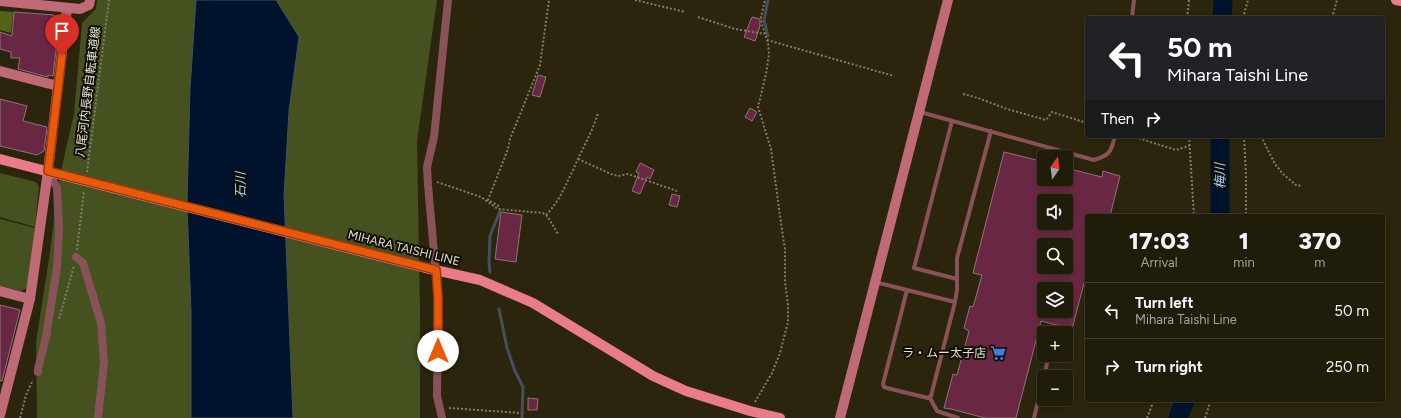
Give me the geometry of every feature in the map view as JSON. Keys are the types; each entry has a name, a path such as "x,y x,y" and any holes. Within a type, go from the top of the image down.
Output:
{"main road":[{"path":"1396,0 1401,1"},
{"name":"MIHARA TAISHI LINE","path":"0,159 431,269 480,280 533,303 653,376 686,391 750,411 780,418"}],"street":[{"path":"0,1 80,9 89,5 90,0"},
{"path":"442,418 438,396 438,297 431,269 427,167 434,137 448,0"},
{"path":"840,418 948,0"},
{"path":"0,415 30,299 48,171 67,8"},
{"path":"0,71 58,86"},
{"path":"38,372 48,333 47,330 58,268 59,230 57,188 48,171"},
{"path":"76,257 83,263 101,323 104,362 98,418"},
{"path":"0,291 30,299"}],"lane":[{"path":"1132,16 1134,0"},
{"path":"919,112 1094,160 1103,157 1112,150 1115,138"},
{"path":"952,121 914,268 957,279"},
{"path":"930,398 955,302 957,290 957,258 991,131"},
{"path":"875,281 955,302"},
{"path":"907,290 883,384 884,387 887,388 930,398"},
{"path":"1034,418 1047,362"},
{"path":"930,398 937,411 958,418"}],"path":[{"name":"八尾河内長野自転車道線","path":"82,179 109,0"},
{"path":"498,206 488,200 508,149 510,139 540,66 549,0"},
{"path":"636,0 685,12"},
{"path":"750,411 772,373 780,353 788,322 788,305 785,282 785,250 771,150 758,107 768,60 767,40 761,17 765,0"},
{"path":"1187,16 1189,0"},
{"path":"1244,16 1248,0"},
{"path":"1333,16 1337,0"},
{"path":"698,17 735,29 765,34"},
{"path":"767,40 894,76"},
{"path":"963,94 1046,120 1052,112 1085,122"},
{"path":"546,215 552,209 568,183 572,170 598,113"},
{"path":"1137,138 1176,150 1189,146"},
{"path":"1189,138 1194,214"},
{"path":"1244,138 1246,214"},
{"path":"1262,138 1275,164 1283,174 1297,186 1302,185"},
{"path":"578,159 611,174 618,176 628,174 677,191"},
{"path":"435,178 437,183 475,195 498,208 540,212 546,215 558,234"},
{"path":"76,257 85,187"},
{"path":"1147,418 1153,402"},
{"path":"1205,418 1211,402"},
{"path":"446,403 449,408 521,413"}],"green space":[{"path":"97,0 196,0 190,89 187,204 191,311 191,418 37,418 36,342 49,259 56,193 74,114 82,23 96,9"},
{"path":"276,0 437,0 417,141 420,418 293,418 284,195 289,111 299,37"},
{"path":"0,11 13,12 11,33 0,30"},
{"path":"0,173 36,182 39,187 35,227 0,217"},
{"path":"0,219 35,228 27,288 21,291 0,286"}],"water":[{"name":"石川","path":"196,0 276,0 299,37 289,111 284,195 293,418 191,418 191,311 187,204 190,89"}],"building":[{"path":"14,12 54,15 53,33 58,33 53,76 48,75 48,77 18,69 20,58 11,58 11,52 0,49 0,32 12,36"},
{"path":"752,17 760,19 760,26 755,41 744,37"},
{"path":"538,75 546,77 540,97 532,95"},
{"path":"0,99 27,106 23,121 47,127 44,151 37,155 0,146"},
{"path":"750,108 757,112 752,121 745,117"},
{"path":"1004,152 1037,160 1037,186 1073,186 1073,170 1102,177 1103,171 1120,176 1110,214 1085,214 1085,280 1073,326 1060,326 1041,321 1040,326 1037,326 1037,337 1016,418 985,418 944,408 953,374 957,375 969,331 964,328 970,306 973,307 982,275 973,273"},
{"path":"640,163 654,170 650,179 647,177 640,194 632,191 639,173 636,172"},
{"path":"672,194 680,196 677,207 669,205"},
{"path":"501,212 522,215 516,262 495,259"},
{"path":"0,305 20,310 2,381 0,381"},
{"path":"528,398 538,399 537,410 528,410"}],"waterway":[{"path":"768,0 764,20 768,36"},
{"name":"梅川","path":"1222,16 1223,0"},
{"name":"梅川","path":"1220,138 1220,214"},
{"path":"490,272 490,236 500,211"},
{"path":"499,309 507,348 515,371 523,387 522,418"},
{"name":"梅川","path":"1178,418 1184,402"}],"place":[{"name":"ラ・ムー太子店","path":"998,353"}],"route":[{"path":"62,55 48,171 436,270 438,297 438,351"}]}
